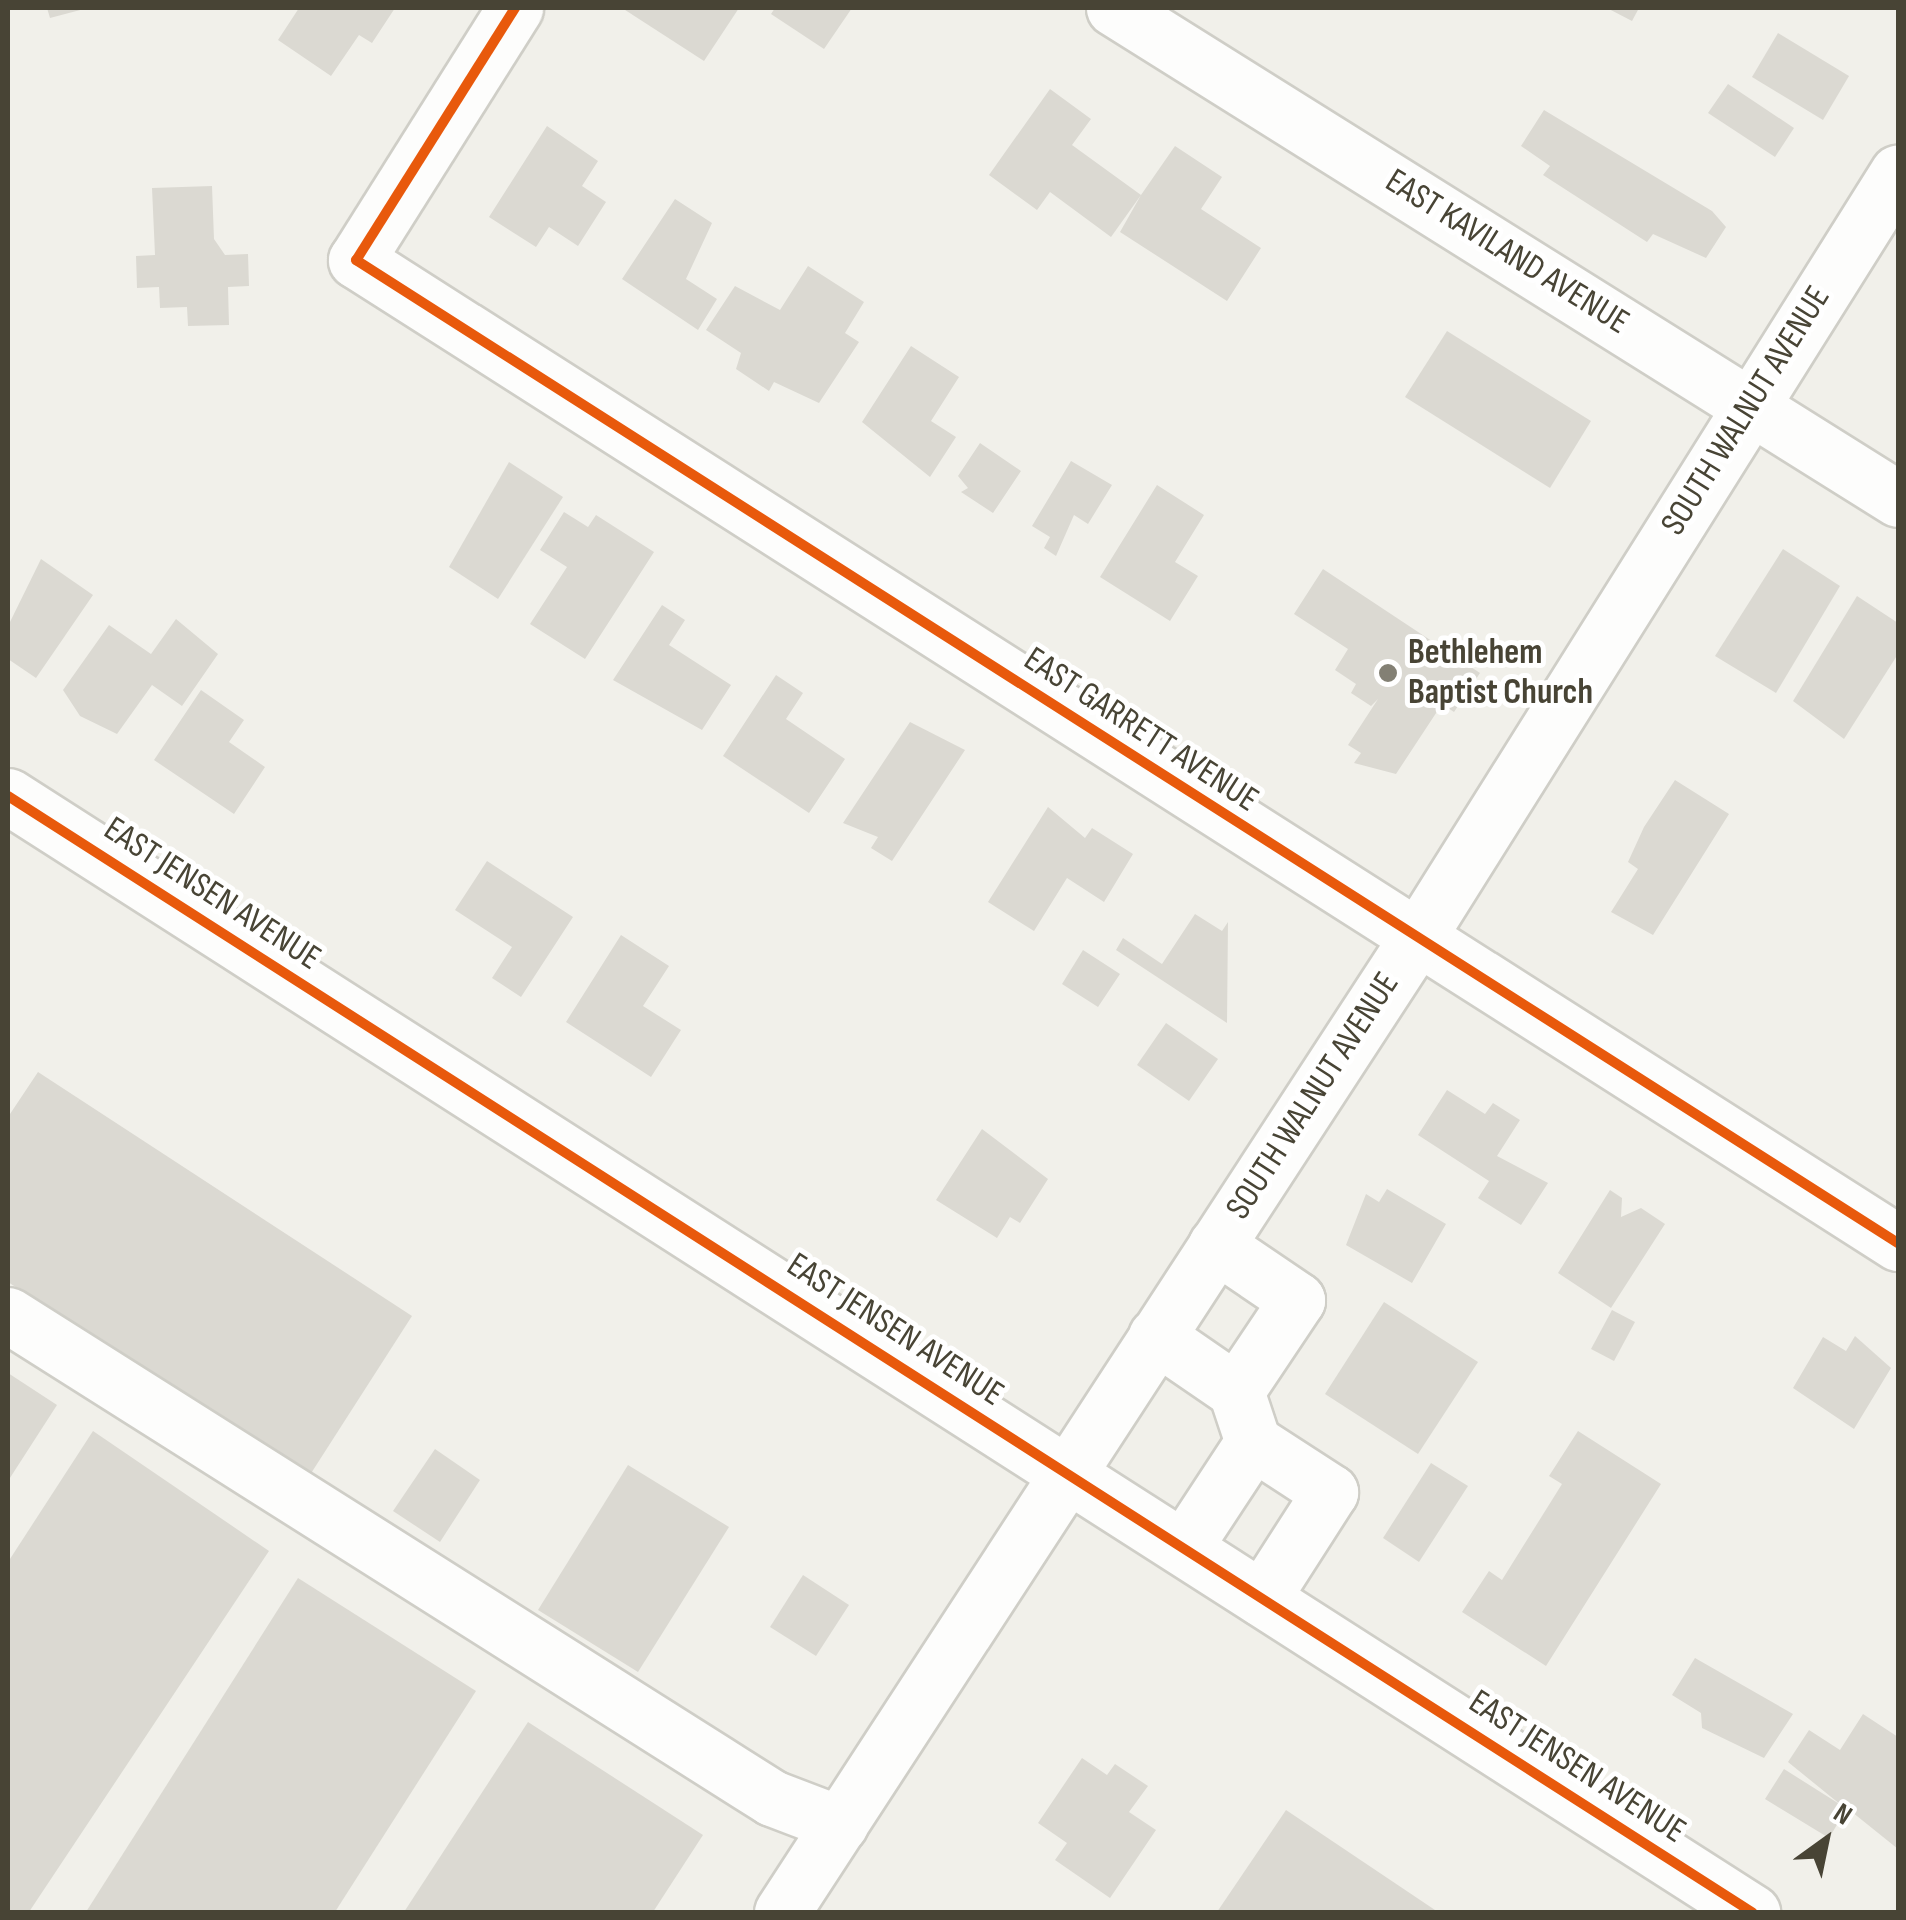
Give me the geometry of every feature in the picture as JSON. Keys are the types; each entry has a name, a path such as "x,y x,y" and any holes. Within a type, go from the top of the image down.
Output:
{"street":[{"name":"EAST GARRETT AVENUE","path":"514,8 356,260 1898,1244"},
{"name":"EAST KAVILAND AVENUE","path":"1114,8 1898,499"},
{"name":"SOUTH WALNUT AVENUE","path":"782,1912 1417,938 1749,403 1898,172"},
{"name":"EAST JENSEN AVENUE","path":"8,796 1752,1912"},
{"path":"1216,1245 1298,1300 1236,1391"},
{"path":"8,1315 772,1798 840,1824"},
{"path":"1156,1336 1236,1391 1253,1442 1330,1492 1262,1598"},
{"path":"1184,1547 1253,1442"}],"building":[{"path":"47,8 84,8 84,9 50,18"},
{"path":"299,8 395,8 372,43 359,35 331,76 278,40"},
{"path":"622,8 739,8 704,61"},
{"path":"775,8 852,8 824,49 771,14"},
{"path":"1607,8 1639,8 1632,21"},
{"path":"1778,33 1849,76 1823,120 1752,77"},
{"path":"1728,84 1794,128 1775,157 1708,113"},
{"path":"1050,89 1091,119 1072,145 1141,195 1111,237 1050,192 1037,210 989,175"},
{"path":"1544,110 1712,211 1726,227 1706,258 1653,234 1647,242 1543,175 1550,166 1521,146"},
{"path":"547,126 598,161 582,186 606,202 578,246 549,227 536,247 489,217"},
{"path":"1175,146 1222,177 1201,209 1261,248 1227,301 1120,232"},
{"path":"212,186 214,239 225,255 248,254 249,286 228,287 229,325 188,326 187,307 160,308 159,287 137,288 136,256 155,255 152,188"},
{"path":"675,199 712,223 686,279 717,299 698,330 622,279"},
{"path":"808,266 864,302 845,333 859,342 819,403 774,382 769,391 736,369 741,353 706,330 735,286 780,310"},
{"path":"1447,331 1591,421 1550,488 1405,397"},
{"path":"911,346 959,377 931,421 956,437 930,477 862,422"},
{"path":"980,443 1021,471 993,513 961,492 968,488 958,476"},
{"path":"1071,461 1112,485 1088,524 1074,515 1056,556 1044,548 1050,537 1032,526"},
{"path":"509,462 563,497 498,599 449,567"},
{"path":"1157,485 1204,515 1175,562 1198,576 1170,621 1100,577"},
{"path":"564,512 588,527 596,515 654,552 585,659 530,624 567,567 540,550"},
{"path":"1783,549 1840,586 1776,693 1715,656"},
{"path":"41,559 93,595 36,678 8,659 8,626"},
{"path":"1323,569 1480,673 1454,712 1442,704 1396,774 1354,763 1361,753 1348,745 1378,699 1371,706 1351,693 1356,684 1335,670 1348,649 1294,614"},
{"path":"1857,596 1898,623 1898,654 1844,739 1793,701"},
{"path":"662,605 685,620 669,645 731,685 702,730 613,680"},
{"path":"176,619 218,654 182,706 152,685 117,734 80,716 63,690 109,625 151,654"},
{"path":"776,675 803,693 786,719 845,759 809,813 723,756"},
{"path":"201,690 244,720 229,742 265,767 234,814 154,760"},
{"path":"910,722 965,750 892,861 871,848 878,837 843,823"},
{"path":"1675,780 1729,814 1653,935 1611,912 1638,869 1628,862 1644,827"},
{"path":"1048,807 1085,838 1092,828 1133,854 1104,902 1067,878 1034,931 988,902"},
{"path":"487,861 573,917 521,997 492,978 512,947 455,910"},
{"path":"1195,914 1222,931 1228,922 1227,1023 1116,950 1123,938 1162,964"},
{"path":"621,935 669,966 643,1006 681,1030 651,1077 566,1022"},
{"path":"1083,950 1120,974 1098,1007 1062,984"},
{"path":"1166,1023 1218,1059 1189,1101 1137,1065"},
{"path":"38,1072 412,1316 308,1478 8,1282 8,1117"},
{"path":"1447,1090 1485,1114 1493,1103 1520,1120 1497,1156 1548,1183 1521,1225 1478,1198 1489,1181 1418,1135"},
{"path":"982,1129 1048,1179 1020,1223 1010,1217 997,1238 936,1200"},
{"path":"1387,1189 1446,1224 1412,1283 1346,1245 1366,1194 1379,1202"},
{"path":"1610,1190 1622,1198 1621,1217 1641,1208 1665,1224 1611,1308 1558,1273"},
{"path":"1384,1302 1478,1362 1418,1454 1325,1394"},
{"path":"1612,1310 1635,1322 1614,1361 1591,1349"},
{"path":"1855,1336 1891,1368 1854,1429 1793,1388 1823,1337 1846,1351"},
{"path":"8,1373 57,1405 8,1481"},
{"path":"93,1431 269,1551 29,1912 8,1912 8,1562"},
{"path":"1578,1431 1661,1484 1546,1666 1462,1612 1489,1571 1502,1580 1562,1484 1549,1476"},
{"path":"435,1449 480,1480 440,1542 393,1511"},
{"path":"1431,1463 1468,1486 1419,1562 1383,1538"},
{"path":"628,1465 729,1527 638,1672 538,1610"},
{"path":"803,1575 849,1605 816,1656 770,1627"},
{"path":"298,1578 476,1691 335,1912 86,1912"},
{"path":"1695,1658 1793,1714 1764,1758 1702,1728 1701,1713 1672,1695"},
{"path":"1863,1714 1898,1737 1898,1849 1847,1808 1829,1838 1765,1799 1784,1769 1841,1805 1788,1762 1809,1730 1840,1750"},
{"path":"528,1722 703,1835 653,1912 404,1912"},
{"path":"1082,1758 1107,1775 1115,1764 1148,1786 1129,1812 1156,1830 1110,1898 1055,1860 1067,1843 1038,1823"},
{"path":"1286,1810 1438,1912 1217,1912"}],"cycle path":[{"path":"515,8 356,260 1898,1243"},
{"path":"8,796 1752,1912"}],"place":[{"name":"Bethlehem Baptist Church","path":"1388,673"}]}
